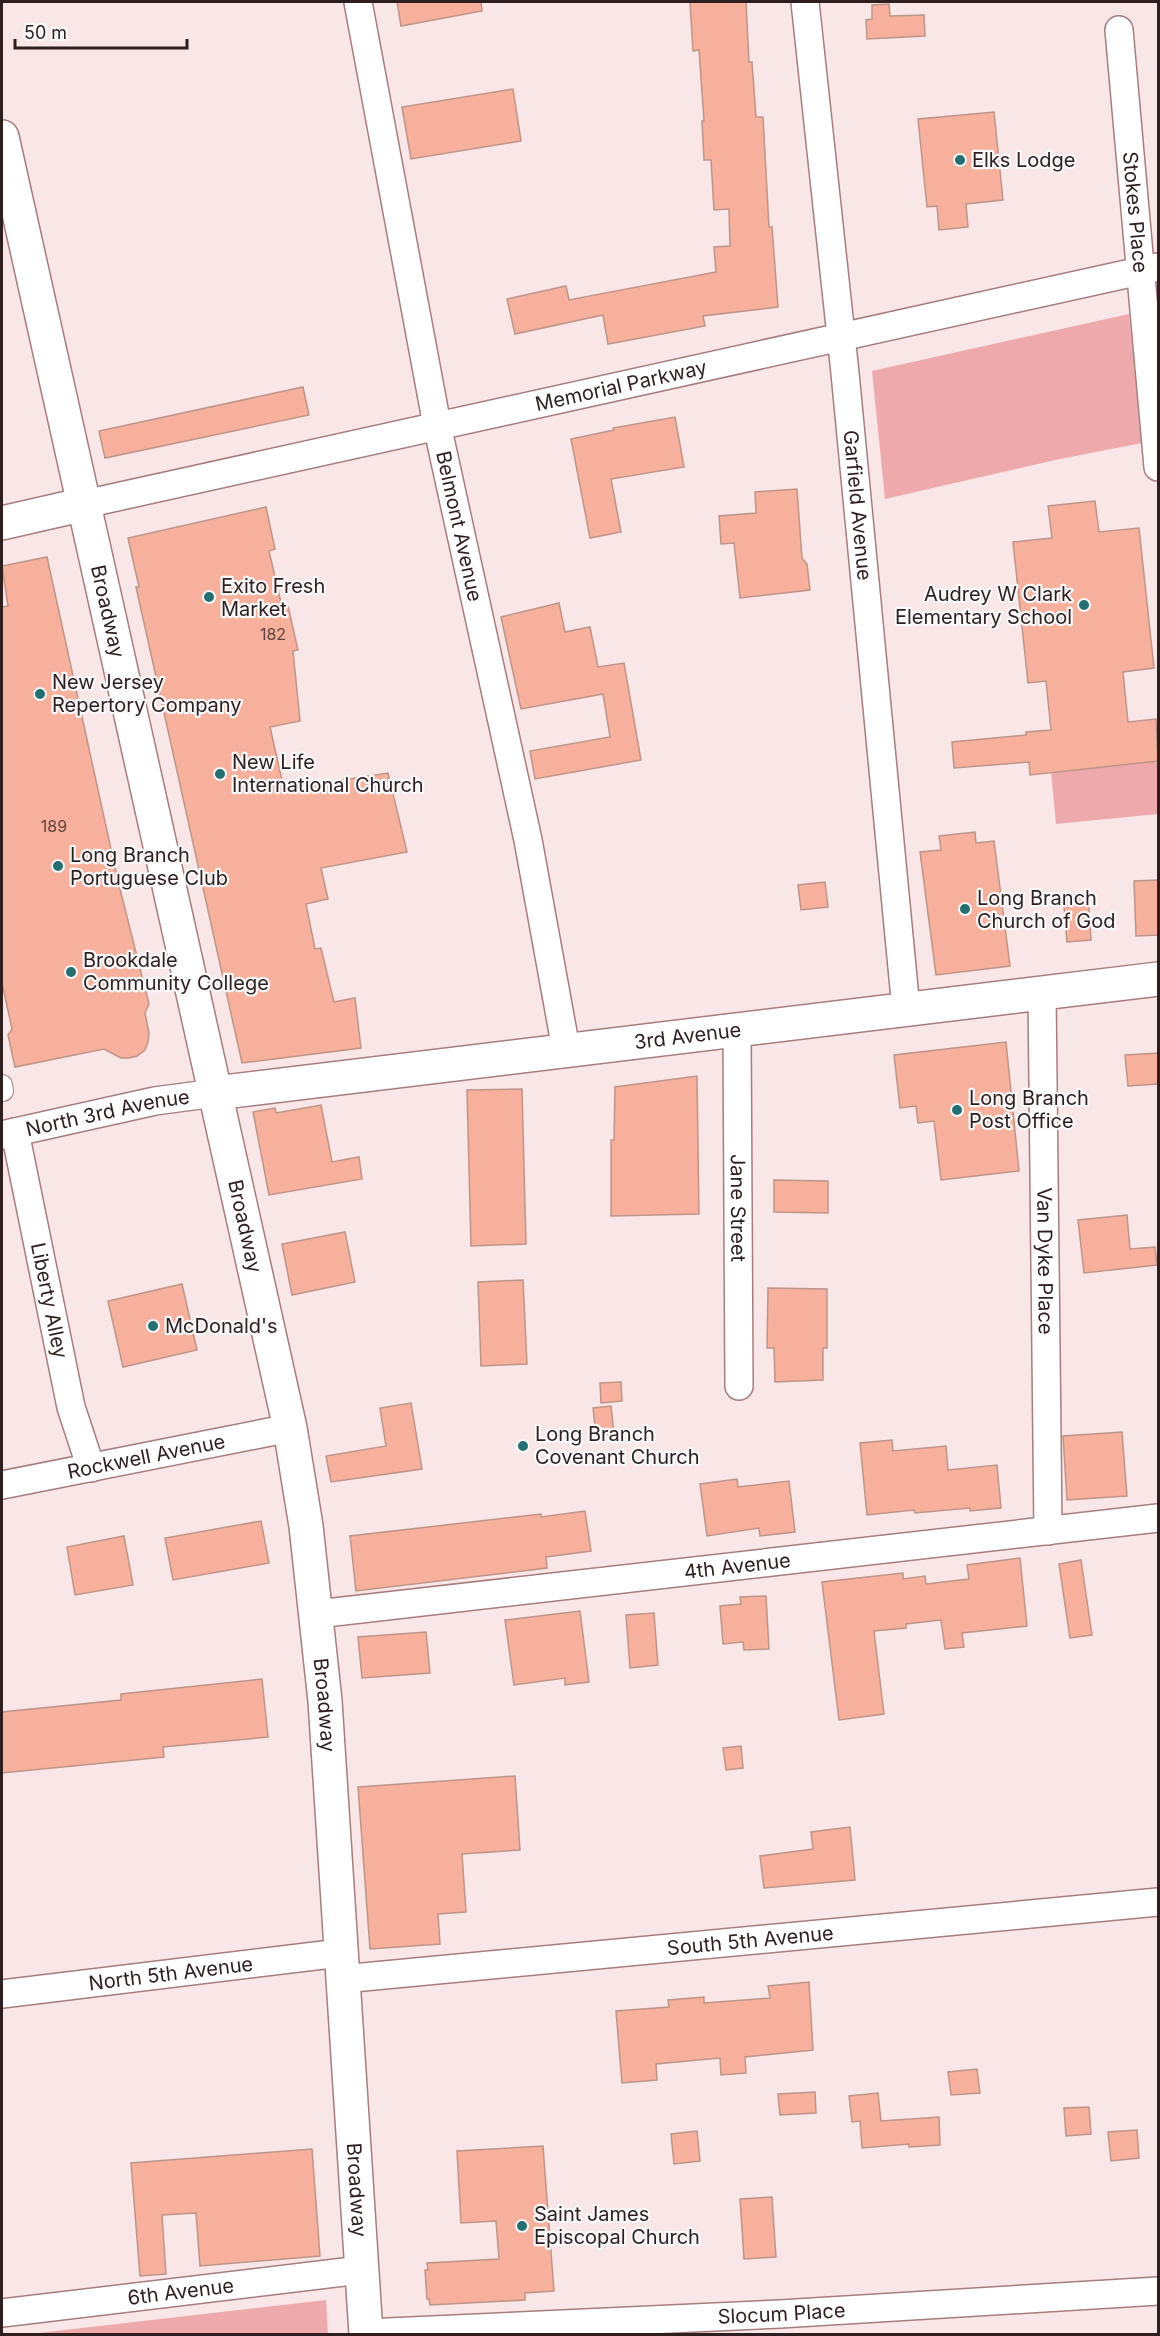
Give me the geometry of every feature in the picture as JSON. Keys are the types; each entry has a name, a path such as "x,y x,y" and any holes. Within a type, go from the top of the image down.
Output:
{"street":[{"name":"Belmont Avenue","path":"358,2 437,425 528,840 566,1049"},
{"name":"Garfield Avenue","path":"806,2 841,336 906,1010"},
{"name":"Stokes Place","path":"1119,30 1149,269 1158,467"},
{"name":"Broadway","path":"2,137 290,1428 306,1526 329,1759 366,2334"},
{"name":"Memorial Parkway","path":"84,504 1149,269"},
{"path":"2,523 84,504"},
{"name":"3rd Avenue","path":"215,1093 1158,979"},
{"name":"Van Dyke Place","path":"1042,993 1048,1531"},
{"name":"Jane Street","path":"737,1031 739,1386"},
{"name":"North 3rd Avenue","path":"8,1133 154,1101 215,1093"},
{"name":"Liberty Alley","path":"8,1133 71,1407 91,1468"},
{"name":"Rockwell Avenue","path":"2,1485 290,1428"},
{"name":"4th Avenue","path":"316,1614 1158,1518"},
{"path":"1158,1902 1158,1908"},
{"name":"South 5th Avenue","path":"341,1966 1158,1902"},
{"name":"North 5th Avenue","path":"2,1994 341,1966"},
{"name":"6th Avenue","path":"2,2313 220,2289 361,2270"},
{"name":"Slocum Place","path":"366,2334 780,2314 1158,2291"}],"shaded area":[{"path":"1129,314 1142,443 1060,459 885,499 872,371"},
{"path":"1158,761 1158,814 1056,824 1051,771"},
{"path":"326,2300 328,2334 30,2334"}],"building":[{"path":"397,2 481,2 482,11 401,26"},
{"path":"690,2 746,2 749,62 752,62 756,117 763,117 769,227 772,227 778,307 703,316 705,326 608,344 603,315 515,334 507,299 566,286 569,300 716,272 714,247 730,246 729,209 714,210 711,160 704,160 699,50 693,51"},
{"path":"889,4 890,16 924,15 925,36 867,39 866,20 872,19 872,5"},
{"path":"513,89 521,141 411,159 402,107"},
{"name":"Elks Lodge","path":"994,112 1003,200 966,204 968,227 939,230 937,206 927,207 918,119"},
{"path":"303,387 309,415 105,458 99,431"},
{"path":"675,417 684,467 611,479 621,532 590,538 571,439 614,430 613,428"},
{"path":"797,489 802,558 807,564 810,590 740,598 734,543 721,544 719,516 756,513 755,492"},
{"name":"Audrey W Clark Elementary School","path":"1095,501 1099,532 1139,528 1154,668 1123,672 1128,722 1156,719 1158,761 1030,775 1029,762 954,768 952,742 1026,735 1026,732 1051,730 1046,681 1028,683 1013,542 1052,538 1048,506"},
{"path":"266,507 275,549 269,551 282,607 288,606 298,650 293,651 300,721 270,727 284,789 388,773 407,852 321,868 328,899 306,904 315,949 321,948 334,1002 355,998 361,1048 242,1063 136,587 139,587 128,538"},
{"path":"47,557 118,881 149,1004 145,1013 149,1033 145,1050 137,1056 121,1058 104,1049 15,1067 8,1035 12,1029 2,983 2,607 8,606 2,566"},
{"path":"559,603 565,632 590,627 598,667 624,663 641,760 535,779 530,751 610,737 603,694 521,709 501,617"},
{"name":"Long Branch Church of God","path":"975,832 976,843 994,841 1010,966 936,975 920,852 941,850 939,836"},
{"path":"1158,880 1158,935 1136,936 1134,881"},
{"path":"825,882 828,907 801,910 798,885"},
{"path":"1088,894 1091,940 1067,942 1063,895"},
{"name":"Long Branch Post Office","path":"1006,1042 1019,1171 941,1180 934,1121 918,1123 916,1106 900,1108 894,1055"},
{"path":"1158,1053 1158,1084 1128,1086 1125,1055"},
{"path":"697,1076 699,1214 611,1216 611,1140 614,1140 615,1087"},
{"path":"522,1089 526,1244 471,1246 467,1090"},
{"path":"321,1105 332,1162 359,1157 362,1179 269,1195 253,1112 275,1108 276,1113"},
{"path":"774,1180 828,1181 828,1213 774,1212"},
{"path":"1127,1215 1130,1249 1155,1247 1157,1265 1084,1273 1078,1220"},
{"path":"345,1232 355,1282 292,1295 282,1244"},
{"path":"523,1280 527,1364 481,1366 478,1282"},
{"name":"McDonald's","path":"182,1284 197,1350 123,1367 108,1301"},
{"path":"768,1288 827,1289 827,1348 823,1348 823,1380 775,1382 774,1348 767,1348"},
{"path":"621,1382 622,1401 601,1403 600,1383"},
{"path":"411,1403 422,1469 331,1482 326,1456 386,1446 380,1408"},
{"path":"611,1406 614,1433 596,1436 593,1408"},
{"path":"1122,1432 1127,1496 1067,1500 1063,1436"},
{"path":"892,1440 893,1451 946,1446 948,1470 997,1465 1001,1508 915,1513 914,1510 867,1515 860,1443"},
{"path":"737,1479 738,1487 789,1481 795,1532 760,1536 759,1528 707,1536 700,1484"},
{"path":"585,1511 591,1551 546,1557 547,1568 356,1591 350,1536"},
{"path":"261,1521 269,1563 173,1580 165,1538"},
{"path":"124,1536 133,1585 75,1595 67,1547"},
{"path":"1020,1558 1027,1626 962,1633 964,1647 945,1649 941,1620 906,1624 906,1628 874,1631 884,1714 839,1720 822,1582 903,1573 903,1579 925,1576 926,1584 969,1579 967,1565"},
{"path":"1081,1560 1092,1635 1070,1638 1059,1564"},
{"path":"766,1596 769,1649 744,1650 743,1642 723,1644 720,1606 741,1604 740,1597"},
{"path":"580,1611 589,1682 565,1685 565,1678 514,1685 505,1620"},
{"path":"654,1613 658,1665 630,1668 626,1615"},
{"path":"426,1632 430,1673 362,1678 358,1637"},
{"path":"262,1679 268,1737 163,1747 164,1757 2,1773 2,1712 121,1700 121,1694"},
{"path":"741,1746 743,1768 726,1770 723,1748"},
{"path":"515,1776 520,1850 462,1854 466,1912 438,1914 440,1944 370,1949 358,1787"},
{"path":"850,1827 855,1880 764,1888 760,1856 813,1849 811,1832"},
{"path":"809,1982 813,2050 745,2057 746,2073 721,2075 720,2058 656,2064 657,2080 622,2083 616,2011 669,2007 668,2000 704,1997 704,2003 770,1998 768,1986"},
{"path":"977,2069 980,2093 951,2095 948,2072"},
{"path":"815,2092 816,2113 780,2115 778,2094"},
{"path":"878,2093 881,2121 939,2117 940,2145 909,2147 909,2144 862,2148 860,2121 852,2122 849,2096"},
{"path":"1089,2107 1091,2134 1066,2136 1064,2108"},
{"path":"1137,2130 1139,2158 1111,2161 1108,2132"},
{"path":"697,2131 700,2161 674,2164 671,2134"},
{"name":"Saint James Episcopal Church","path":"543,2146 554,2291 525,2293 525,2300 430,2305 427,2299 425,2270 428,2270 427,2263 499,2259 496,2221 461,2223 457,2151"},
{"path":"312,2149 320,2256 200,2266 196,2213 162,2215 166,2274 140,2276 131,2163"},
{"path":"772,2197 776,2257 744,2259 740,2199"}],"place":[{"name":"Elks Lodge","path":"960,160"},
{"name":"Exito Fresh Market","path":"209,597"},
{"name":"Audrey W Clark Elementary School","path":"1084,605"},
{"name":"New Jersey Repertory Company","path":"40,694"},
{"name":"New Life International Church","path":"220,774"},
{"name":"Long Branch Portuguese Club","path":"58,866"},
{"name":"Long Branch Church of God","path":"965,909"},
{"name":"Brookdale Community College","path":"71,972"},
{"name":"Long Branch Post Office","path":"957,1110"},
{"name":"McDonald's","path":"153,1326"},
{"name":"Long Branch Covenant Church","path":"523,1446"},
{"name":"Saint James Episcopal Church","path":"522,2226"}]}
